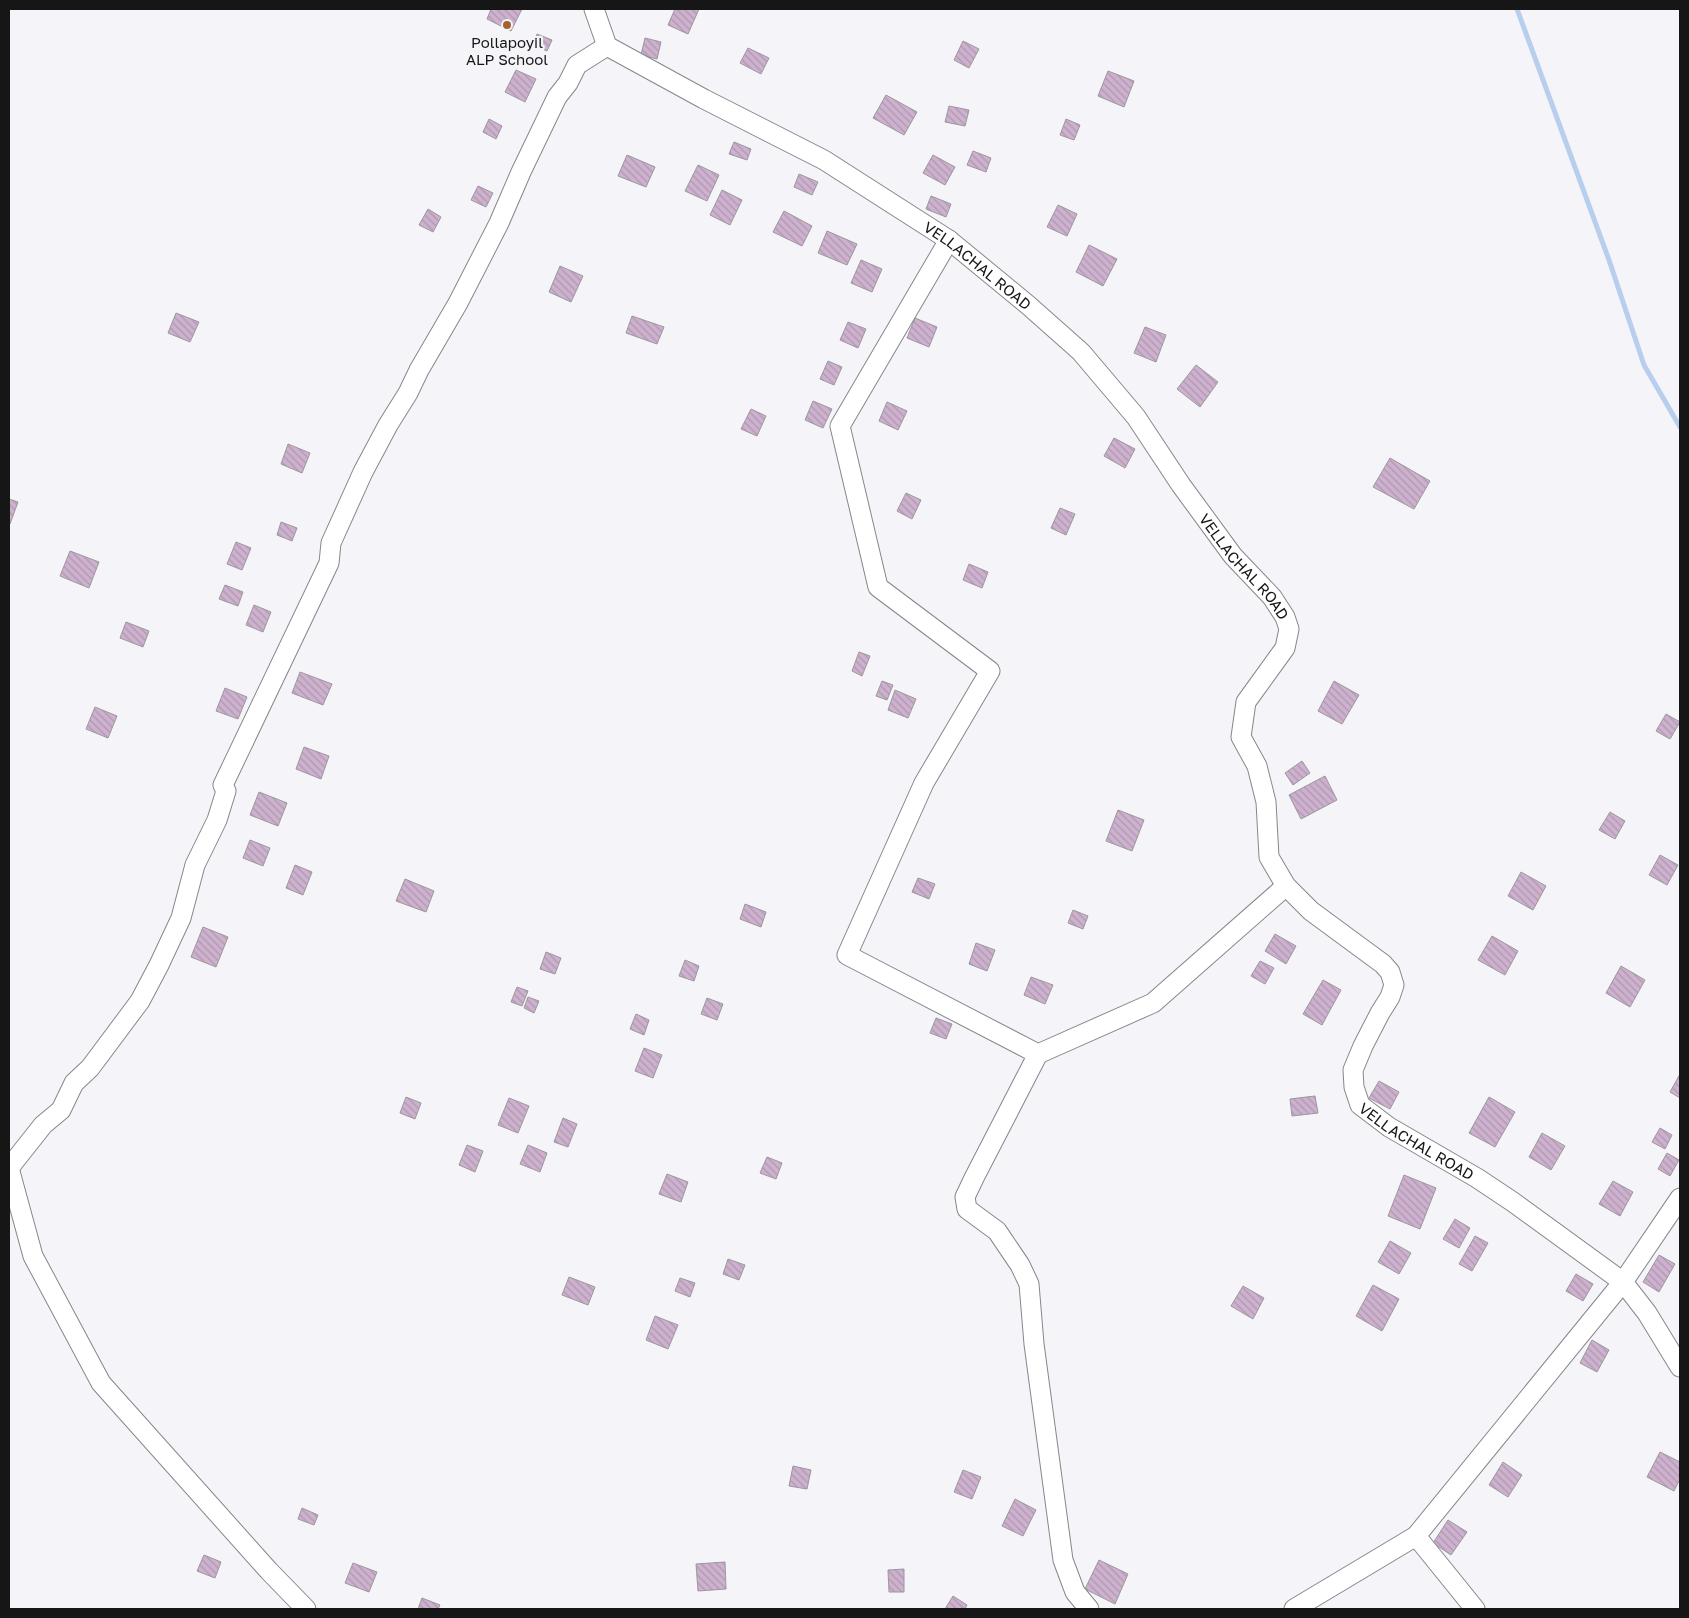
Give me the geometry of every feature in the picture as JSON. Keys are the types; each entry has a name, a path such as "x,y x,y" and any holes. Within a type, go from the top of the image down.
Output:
{"street":[{"path":"306,1609 269,1571 101,1383 34,1256 9,1168 14,1159 43,1125 61,1110 74,1083 90,1068 131,1014 159,965 181,918 195,865 217,820 226,791 223,785 329,563 331,543 363,472 458,303 557,97 568,83 578,65 607,46 594,9"},
{"name":"VELLACHAL ROAD","path":"607,46 704,99 824,160 949,240 1082,352 1136,417 1181,485 1233,556 1272,598 1285,617 1289,629 1285,648 1246,702 1241,737 1257,766 1266,802 1269,857 1286,886 1311,910 1384,964 1390,972 1394,985 1390,997 1380,1012 1353,1070 1354,1087 1360,1105 1389,1127 1477,1178 1513,1202 1623,1282 1647,1313 1680,1367"},
{"path":"949,240 840,426 878,587 990,671 924,783 847,955 1038,1054"},
{"path":"1089,1609 1075,1592 1063,1560 1034,1344 1029,1284 1020,1265 998,1231 968,1209 966,1197 1038,1054 1153,1003 1286,886"},
{"path":"1294,1609 1416,1536 1623,1282 1680,1198"},
{"path":"1416,1536 1475,1609"}],"building":[{"name":"Pollapoyil ALP School","path":"491,9 522,9 511,31 487,19"},
{"path":"675,9 699,9 688,34 668,25"},
{"path":"537,34 552,40 547,51 533,45"},
{"path":"645,38 661,42 657,59 641,55"},
{"path":"963,41 979,49 969,68 954,60"},
{"path":"748,48 769,58 761,74 740,63"},
{"path":"516,70 536,79 525,102 505,92"},
{"path":"1108,71 1134,81 1124,107 1098,96"},
{"path":"886,95 917,112 904,135 873,118"},
{"path":"949,106 969,110 965,126 945,122"},
{"path":"489,119 502,126 496,139 483,132"},
{"path":"1066,119 1080,125 1074,140 1060,135"},
{"path":"734,142 751,149 747,160 729,154"},
{"path":"973,151 991,158 986,172 967,165"},
{"path":"627,155 655,167 646,187 618,176"},
{"path":"933,155 955,167 945,185 923,173"},
{"path":"698,165 719,175 707,201 685,191"},
{"path":"799,174 818,182 812,195 794,187"},
{"path":"478,186 493,193 486,207 471,200"},
{"path":"722,190 742,200 730,225 710,215"},
{"path":"931,196 951,204 946,217 926,209"},
{"path":"1058,205 1077,214 1067,236 1047,227"},
{"path":"428,209 441,217 433,232 419,225"},
{"path":"784,211 812,226 802,246 773,232"},
{"path":"827,231 857,244 847,265 818,253"},
{"path":"1089,245 1117,259 1103,286 1076,272"},
{"path":"861,260 882,269 872,292 851,283"},
{"path":"560,266 583,276 571,302 549,292"},
{"path":"176,313 199,322 190,342 168,333"},
{"path":"632,316 664,327 657,344 626,333"},
{"path":"915,318 937,327 929,347 907,338"},
{"path":"848,322 866,329 858,348 840,340"},
{"path":"1145,327 1166,335 1156,362 1134,353"},
{"path":"828,361 842,367 834,385 820,379"},
{"path":"1196,365 1218,382 1200,407 1177,389"},
{"path":"813,401 832,409 823,428 805,420"},
{"path":"887,402 907,411 898,430 879,421"},
{"path":"751,409 766,416 757,436 741,429"},
{"path":"1114,438 1135,449 1125,468 1104,456"},
{"path":"288,444 310,453 302,473 281,464"},
{"path":"1390,458 1430,481 1414,509 1373,487"},
{"path":"906,493 921,500 912,519 897,511"},
{"path":"9,499 18,502 10,524 9,523"},
{"path":"1060,508 1075,514 1066,535 1051,528"},
{"path":"281,522 297,528 292,541 277,535"},
{"path":"236,542 251,548 242,570 227,564"},
{"path":"70,551 99,562 89,588 60,576"},
{"path":"969,564 988,572 982,588 963,580"},
{"path":"225,585 243,592 238,606 219,599"},
{"path":"254,605 271,612 263,632 246,625"},
{"path":"126,622 149,631 143,647 120,638"},
{"path":"859,652 870,656 862,676 852,671"},
{"path":"300,672 332,684 323,705 292,693"},
{"path":"882,681 893,685 887,700 876,696"},
{"path":"1334,681 1359,695 1342,724 1318,711"},
{"path":"225,688 247,697 238,719 216,711"},
{"path":"895,690 916,699 908,718 888,710"},
{"path":"95,707 117,716 108,738 86,729"},
{"path":"1666,714 1680,722 1670,739 1656,731"},
{"path":"304,747 329,756 321,779 296,769"},
{"path":"1302,761 1310,773 1293,785 1285,773"},
{"path":"1325,776 1337,800 1301,819 1289,795"},
{"path":"259,792 287,803 278,826 250,815"},
{"path":"1118,810 1144,820 1132,851 1106,841"},
{"path":"1610,812 1625,821 1615,839 1599,830"},
{"path":"250,840 270,848 263,866 243,858"},
{"path":"1660,855 1678,865 1667,885 1649,875"},
{"path":"295,865 312,872 303,895 286,888"},
{"path":"1521,872 1546,886 1533,910 1508,896"},
{"path":"918,878 935,884 929,899 912,892"},
{"path":"405,879 434,891 426,912 396,901"},
{"path":"745,904 766,912 761,927 740,919"},
{"path":"1073,910 1088,916 1083,929 1068,923"},
{"path":"203,927 228,937 216,967 191,957"},
{"path":"1275,934 1296,946 1286,964 1265,951"},
{"path":"1492,936 1518,951 1505,975 1478,960"},
{"path":"976,943 995,950 987,971 969,964"},
{"path":"546,952 561,958 555,974 540,969"},
{"path":"685,960 699,966 694,981 679,976"},
{"path":"1260,961 1274,968 1265,984 1251,976"},
{"path":"1621,966 1645,980 1630,1007 1606,993"},
{"path":"1031,977 1053,985 1045,1004 1024,995"},
{"path":"1323,980 1341,990 1322,1025 1303,1014"},
{"path":"517,987 528,991 522,1006 511,1002"},
{"path":"528,997 539,1001 534,1013 524,1008"},
{"path":"707,998 723,1004 717,1020 701,1014"},
{"path":"636,1014 649,1020 644,1035 630,1029"},
{"path":"936,1018 952,1024 946,1039 930,1033"},
{"path":"644,1048 662,1055 653,1078 635,1071"},
{"path":"1680,1074 1680,1098 1670,1092"},
{"path":"1379,1081 1399,1092 1390,1109 1369,1098"},
{"path":"1315,1096 1318,1113 1292,1116 1290,1099"},
{"path":"406,1097 421,1103 415,1119 400,1113"},
{"path":"1489,1097 1515,1112 1495,1147 1469,1133"},
{"path":"509,1098 529,1106 518,1133 498,1125"},
{"path":"563,1118 577,1124 568,1147 554,1142"},
{"path":"1660,1128 1672,1135 1665,1149 1652,1142"},
{"path":"1542,1133 1565,1146 1551,1170 1529,1157"},
{"path":"467,1145 483,1151 475,1172 459,1165"},
{"path":"528,1145 547,1153 540,1172 520,1164"},
{"path":"1667,1153 1679,1160 1670,1176 1658,1169"},
{"path":"767,1157 782,1163 776,1179 760,1173"},
{"path":"667,1174 688,1182 681,1202 659,1194"},
{"path":"1404,1175 1436,1188 1420,1229 1388,1216"},
{"path":"1613,1181 1633,1192 1620,1216 1599,1204"},
{"path":"1455,1219 1470,1228 1459,1248 1443,1239"},
{"path":"1475,1236 1488,1243 1472,1271 1459,1264"},
{"path":"1390,1241 1411,1253 1399,1274 1378,1262"},
{"path":"1659,1255 1675,1264 1659,1292 1643,1282"},
{"path":"728,1259 745,1265 739,1280 723,1274"},
{"path":"1576,1274 1593,1284 1583,1301 1566,1291"},
{"path":"569,1277 595,1287 588,1305 562,1295"},
{"path":"680,1278 695,1283 690,1297 675,1291"},
{"path":"1373,1285 1399,1299 1382,1331 1356,1316"},
{"path":"1243,1286 1264,1298 1253,1319 1231,1306"},
{"path":"655,1316 678,1325 668,1349 646,1340"},
{"path":"1592,1340 1609,1350 1597,1372 1580,1363"},
{"path":"1660,1452 1680,1462 1680,1479 1674,1491 1647,1477"},
{"path":"1503,1462 1522,1475 1508,1497 1489,1485"},
{"path":"793,1466 811,1470 807,1489 789,1486"},
{"path":"963,1470 981,1477 972,1499 954,1492"},
{"path":"1015,1499 1036,1510 1023,1536 1002,1526"},
{"path":"302,1508 318,1515 314,1525 298,1519"},
{"path":"1448,1520 1467,1532 1451,1555 1433,1543"},
{"path":"204,1555 221,1562 215,1578 197,1571"},
{"path":"1099,1560 1128,1574 1115,1604 1085,1589"},
{"path":"725,1562 726,1589 698,1591 696,1564"},
{"path":"353,1563 377,1572 369,1592 345,1583"},
{"path":"904,1569 904,1592 889,1592 888,1570"},
{"path":"953,1596 967,1605 965,1609 945,1609"},
{"path":"422,1598 440,1605 438,1609 418,1609"}],"waterway":[{"path":"1517,9 1609,260 1644,365 1680,427"}],"place":[{"name":"Pollapoyil ALP School","path":"507,25"}]}
